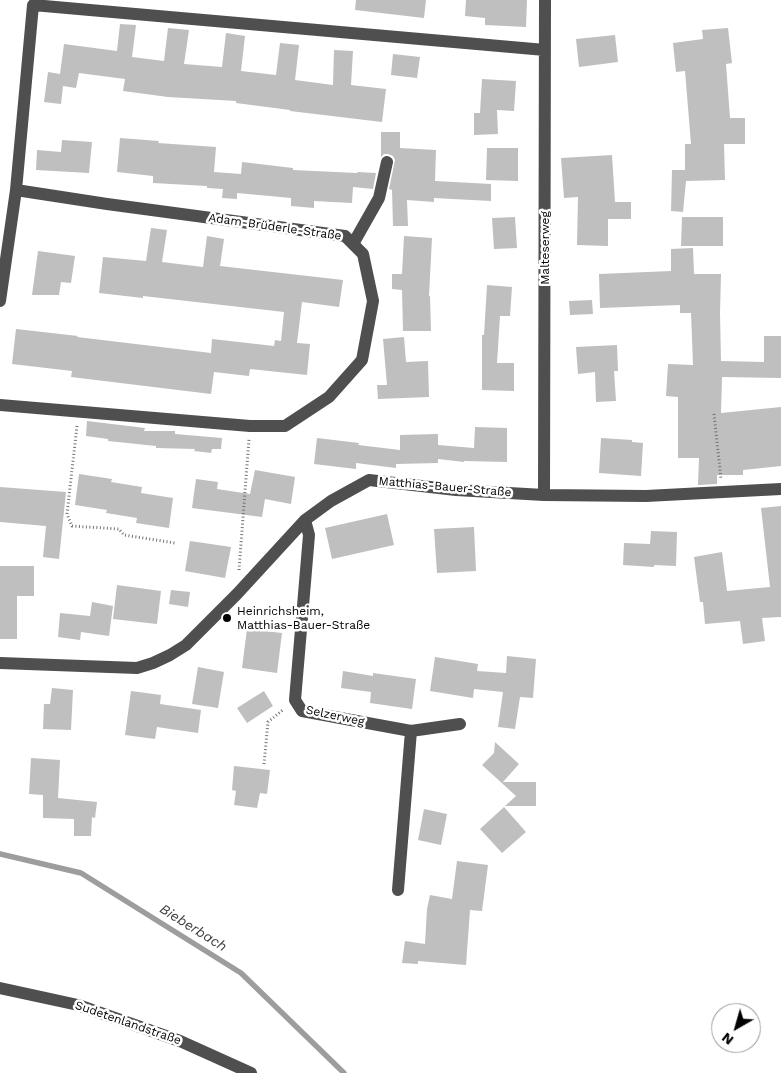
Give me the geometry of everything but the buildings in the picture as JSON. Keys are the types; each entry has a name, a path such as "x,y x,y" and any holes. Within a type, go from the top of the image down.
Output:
{"street":[{"name":"Malteserweg","path":"544,495 545,0"},
{"path":"0,301 16,190 33,5 545,50"},
{"path":"354,244 379,198 387,162"},
{"name":"Adam-Brüderle-Straße","path":"0,405 250,426 285,426 329,397 362,360 373,301 363,254 345,236 16,190"},
{"name":"Matthias-Bauer-Straße","path":"0,663 137,668 170,655 186,645 237,594 305,520 331,501 369,480 456,490 544,495 646,496 781,489"},
{"name":"Selzerweg","path":"305,520 309,535 295,700 302,711 411,731 460,724"},
{"path":"398,890 411,731"},
{"name":"Sudetenlandstraße","path":"0,988 78,1005 180,1041 250,1073"}],"path":[{"path":"79,412 67,514 72,526 119,529 124,535 175,543"},
{"path":"714,414 722,492"},
{"path":"237,594 250,426"},
{"path":"264,764 268,722 295,700"}],"waterway":[{"name":"Bieberbach","path":"0,854 81,873 241,973 344,1073"}],"place":[{"name":"Heinrichsheim, Matthias-Bauer-Straße","path":"227,618"}]}
